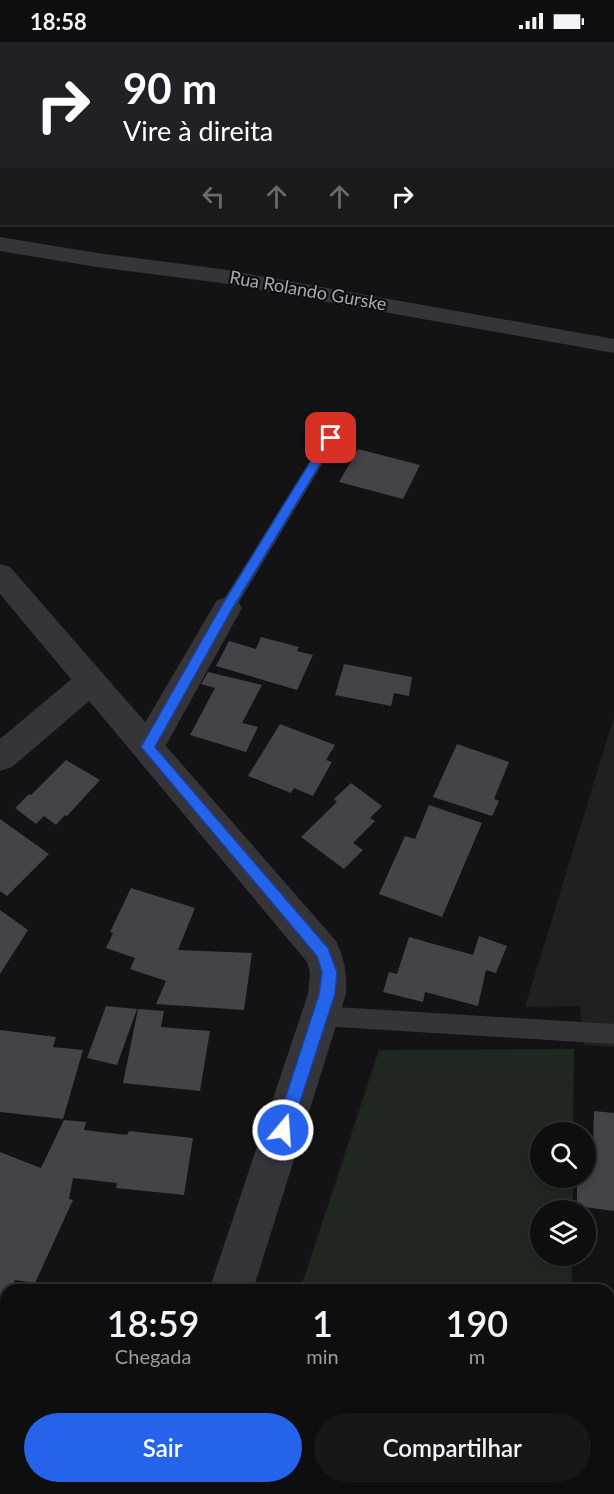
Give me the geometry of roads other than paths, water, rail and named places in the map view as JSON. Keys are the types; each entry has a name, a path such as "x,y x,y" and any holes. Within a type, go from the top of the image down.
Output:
{"street":[{"name":"Rua Rolando Gurske","path":"0,244 220,276 614,345"},
{"path":"0,574 323,952 329,972 327,994 233,1284"},
{"path":"148,747 227,608"},
{"path":"0,758 91,681"}],"lane":[{"path":"227,608 331,438"},
{"path":"320,1016 614,1034"}]}
